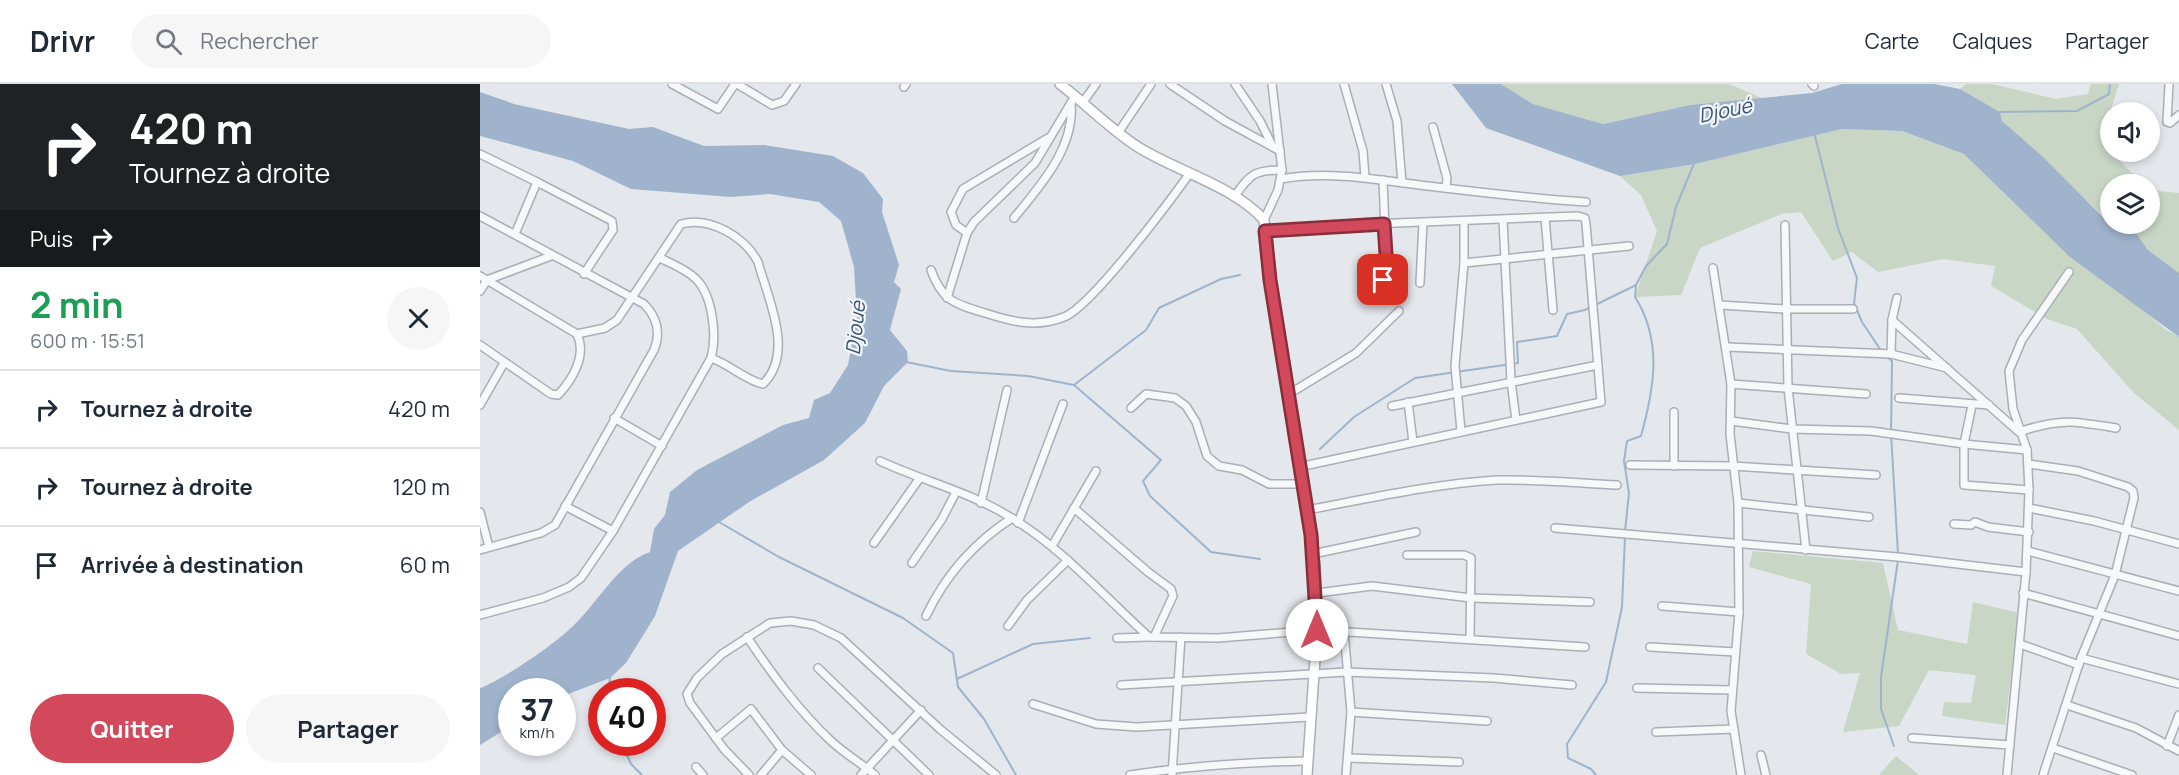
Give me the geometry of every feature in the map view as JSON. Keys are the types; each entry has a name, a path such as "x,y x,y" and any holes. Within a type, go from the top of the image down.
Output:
{"street":[{"path":"672,84 718,109 736,84 772,105 784,101 796,84"},
{"path":"1060,84 1073,99 1083,102 1118,134 1234,197 1258,213 1264,220"},
{"path":"1083,102 1096,84"},
{"path":"1118,134 1151,84"},
{"path":"1170,84 1217,116 1276,149"},
{"path":"1235,84 1276,149"},
{"path":"1272,84 1276,149 1282,170 1281,179 1264,220 1317,593 1317,630 1307,775"},
{"path":"1344,84 1363,151 1365,177"},
{"path":"1386,84 1397,121 1402,183"},
{"path":"2169,84 2167,122 2170,123 2179,115"},
{"path":"947,298 967,233 974,222 1028,171 1073,99"},
{"path":"1014,218 1054,166 1068,128 1073,99"},
{"path":"1433,127 1447,178 1446,188"},
{"path":"967,233 956,225 951,212 963,189 1050,137"},
{"path":"480,154 612,220 613,231 584,274"},
{"path":"1234,197 1249,177 1258,171 1282,170"},
{"path":"931,270 937,285 947,298 967,307 1028,325 1066,317 1077,311 1115,268 1190,173"},
{"path":"1281,179 1317,174 1365,177 1446,188 1586,202"},
{"path":"1383,180 1386,254 1383,280"},
{"path":"515,234 537,182"},
{"path":"480,216 634,299 650,310 656,321 658,336 654,350 614,417 559,519 550,530 480,550"},
{"path":"1545,218 1552,310"},
{"path":"1265,231 1384,224 1585,218 1601,402 1299,467"},
{"path":"1503,220 1511,381 1516,420"},
{"path":"1461,431 1455,366 1464,263 1464,221"},
{"path":"577,334 613,324 634,299 678,228 685,223 710,224 745,242 752,251 758,262 780,345 779,359 771,376 763,384 753,383 735,368 711,358"},
{"path":"1420,283 1423,223"},
{"path":"1785,225 1788,388 1806,550"},
{"path":"1464,263 1629,246"},
{"path":"480,291 488,280 551,256"},
{"path":"480,615 534,601 569,587 586,570 613,531 711,358 715,335 702,286 684,270 660,258"},
{"path":"1713,268 1731,384 1732,466 1738,503 1739,612 1731,690 1741,775"},
{"path":"2007,775 2029,532 2029,464 2009,389 2009,371 2022,340 2069,272"},
{"path":"480,276 577,334 582,345 579,361 558,395 551,394 480,345"},
{"path":"1891,354 1892,320 1897,297"},
{"path":"1720,304 1786,309 1853,309"},
{"path":"1289,394 1356,353 1399,311"},
{"path":"1892,320 2019,432"},
{"path":"1727,347 1891,354 1950,369"},
{"path":"480,405 504,363"},
{"path":"1392,406 1458,391 1598,365"},
{"path":"1731,384 1866,394"},
{"path":"981,503 1007,390"},
{"path":"1131,408 1146,394 1175,398 1191,413 1207,456 1212,462 1220,466 1242,470 1269,484 1302,484"},
{"path":"1899,398 1989,405"},
{"path":"1408,402 1413,442"},
{"path":"1018,523 1062,404"},
{"path":"1972,405 1964,444 1964,485 2029,490"},
{"path":"1674,412 1674,466"},
{"path":"614,417 662,446"},
{"path":"1731,421 1792,429 1871,431 2027,450"},
{"path":"2019,432 2046,422 2061,421 2116,428"},
{"path":"880,461 919,479 943,485 1012,518 1052,546 1152,637"},
{"path":"2029,464 2078,471 2128,487 2133,491 2134,498 2124,531 2115,575 2080,662 2054,748 2043,775"},
{"path":"1630,465 1732,466 1798,472 1876,475"},
{"path":"1052,546 1096,471"},
{"path":"874,543 919,479"},
{"path":"1307,510 1406,490 1482,482 1617,485"},
{"path":"912,563 942,519 956,492"},
{"path":"1738,503 1869,517"},
{"path":"565,506 613,531"},
{"path":"1074,508 1148,572 1172,589 1173,596 1152,637"},
{"path":"2029,508 2094,521 2124,531 2179,544"},
{"path":"480,512 489,547"},
{"path":"926,616 949,576 982,541 1012,518"},
{"path":"1954,524 1971,525 1975,522 1988,527 2029,532"},
{"path":"1555,528 2026,572"},
{"path":"1313,554 1416,532"},
{"path":"2028,550 2179,591"},
{"path":"1407,555 1464,555 1471,558 1470,638"},
{"path":"1008,626 1027,600 1068,560"},
{"path":"1317,593 1372,586 1472,598 1590,602"},
{"path":"2023,593 2179,636"},
{"path":"1662,606 1739,612"},
{"path":"749,775 716,738 690,703 687,694 697,678 722,654 747,637 781,621 801,622 827,630 846,642 996,775"},
{"path":"1118,638 1218,638 1317,630 1585,646"},
{"path":"1344,631 1351,712 1346,775"},
{"path":"747,637 783,689 818,728 845,753 875,775"},
{"path":"1172,772 1181,637"},
{"path":"2020,644 2080,662 2179,684"},
{"path":"1650,647 1735,652"},
{"path":"818,668 929,775"},
{"path":"1121,685 1346,672 1494,678 1572,685"},
{"path":"1637,688 1731,690"},
{"path":"1033,704 1096,724 1137,727 1310,717"},
{"path":"2067,705 2136,728 2179,750"},
{"path":"716,738 751,709 782,750 811,775"},
{"path":"861,775 921,710"},
{"path":"1351,712 1487,721"},
{"path":"2168,746 2178,725 2179,715"},
{"path":"1656,732 1734,729"},
{"path":"1912,738 1920,736 2010,745"},
{"path":"2054,748 2132,775"},
{"path":"761,775 782,750"},
{"path":"1761,754 1766,775"},
{"path":"1348,758 1459,762"},
{"path":"1130,775 1254,762 1307,761"},
{"path":"696,768 703,775"}],"green space":[{"path":"1501,84 1729,84 1764,99 1690,105 1603,124 1533,104"},
{"path":"1966,84 1992,84 2056,99 2088,94 2091,84 2119,84 2113,102 2100,102 2100,162 2121,162 2133,174 2100,174 2100,213 2002,121 2000,112 1960,89"},
{"path":"1842,129 1902,131 1964,154 2166,330 2179,337 2179,430 2134,393 2077,329 2047,319 1991,286 1995,266 1943,259 1878,272 1852,252 1833,261 1801,212 1781,214 1700,248 1681,295 1635,297 1657,231 1641,195 1620,176 1695,164"},
{"path":"2160,191 2179,193 2179,273 2148,250 2137,234 2160,234"},
{"path":"1753,551 1883,563 1898,630 1967,644 1973,602 2019,613 2005,725 1942,716 1944,702 1971,703 1976,675 1929,670 1899,726 1843,732 1860,673 1841,674 1806,654 1811,584 1749,567"},
{"path":"1896,756 1919,775 1879,775"}],"water":[{"name":"Djoué","path":"1452,84 1501,84 1533,104 1603,124 1690,105 1812,93 1842,84 1934,84 1960,89 2000,112 2002,121 2042,156 2100,214 2100,234 2137,234 2148,250 2179,273 2179,337 2070,257 1964,154 1902,131 1842,129 1695,164 1620,176 1486,128"},
{"name":"Djoué","path":"480,92 514,104 629,129 653,127 704,146 764,145 833,156 863,173 883,199 882,212 899,265 894,282 901,289 890,330 907,351 908,362 884,386 865,423 824,460 749,502 678,551 655,616 626,663 610,678 588,678 588,686 576,691 576,678 500,678 530,660 567,632 628,565 650,552 654,529 665,515 670,492 697,470 783,425 809,418 814,400 830,393 848,365 857,317 854,267 841,221 819,202 770,194 731,197 631,189 573,161 480,136"},
{"path":"498,679 498,734 480,745 480,688"}],"waterway":[{"path":"1998,115 2000,112 2077,111 2109,94 2110,84"},
{"path":"1814,132 1838,228 1857,278 1854,303 1862,322 1882,352"},
{"path":"1625,531 1629,493 1624,461 1627,441 1641,436 1649,401 1653,365 1650,331 1635,297 1636,285 1646,266 1667,244 1676,207 1695,161"},
{"path":"1074,385 1146,330 1159,308 1221,279 1240,275"},
{"path":"1320,449 1354,417 1415,378 1518,363 1517,342 1557,336 1567,314 1585,310 1636,285"},
{"path":"1886,356 1892,361 1891,433 1898,554"},
{"path":"906,362 951,371 1028,376 1074,385 1161,460 1143,481 1150,496 1211,552 1260,559"},
{"path":"719,522 779,557 903,618 953,653 958,687 984,719 1016,775"},
{"path":"1596,775 1591,769 1568,758 1567,744 1606,682 1622,607 1625,537"},
{"path":"1894,746 1881,709 1881,677 1898,560"},
{"path":"957,679 1033,644 1090,638"},
{"path":"627,756 631,764 642,775"}],"route":[{"path":"1317,630 1315,565 1270,280 1265,231 1318,226 1384,224 1386,254 1383,280"}]}
